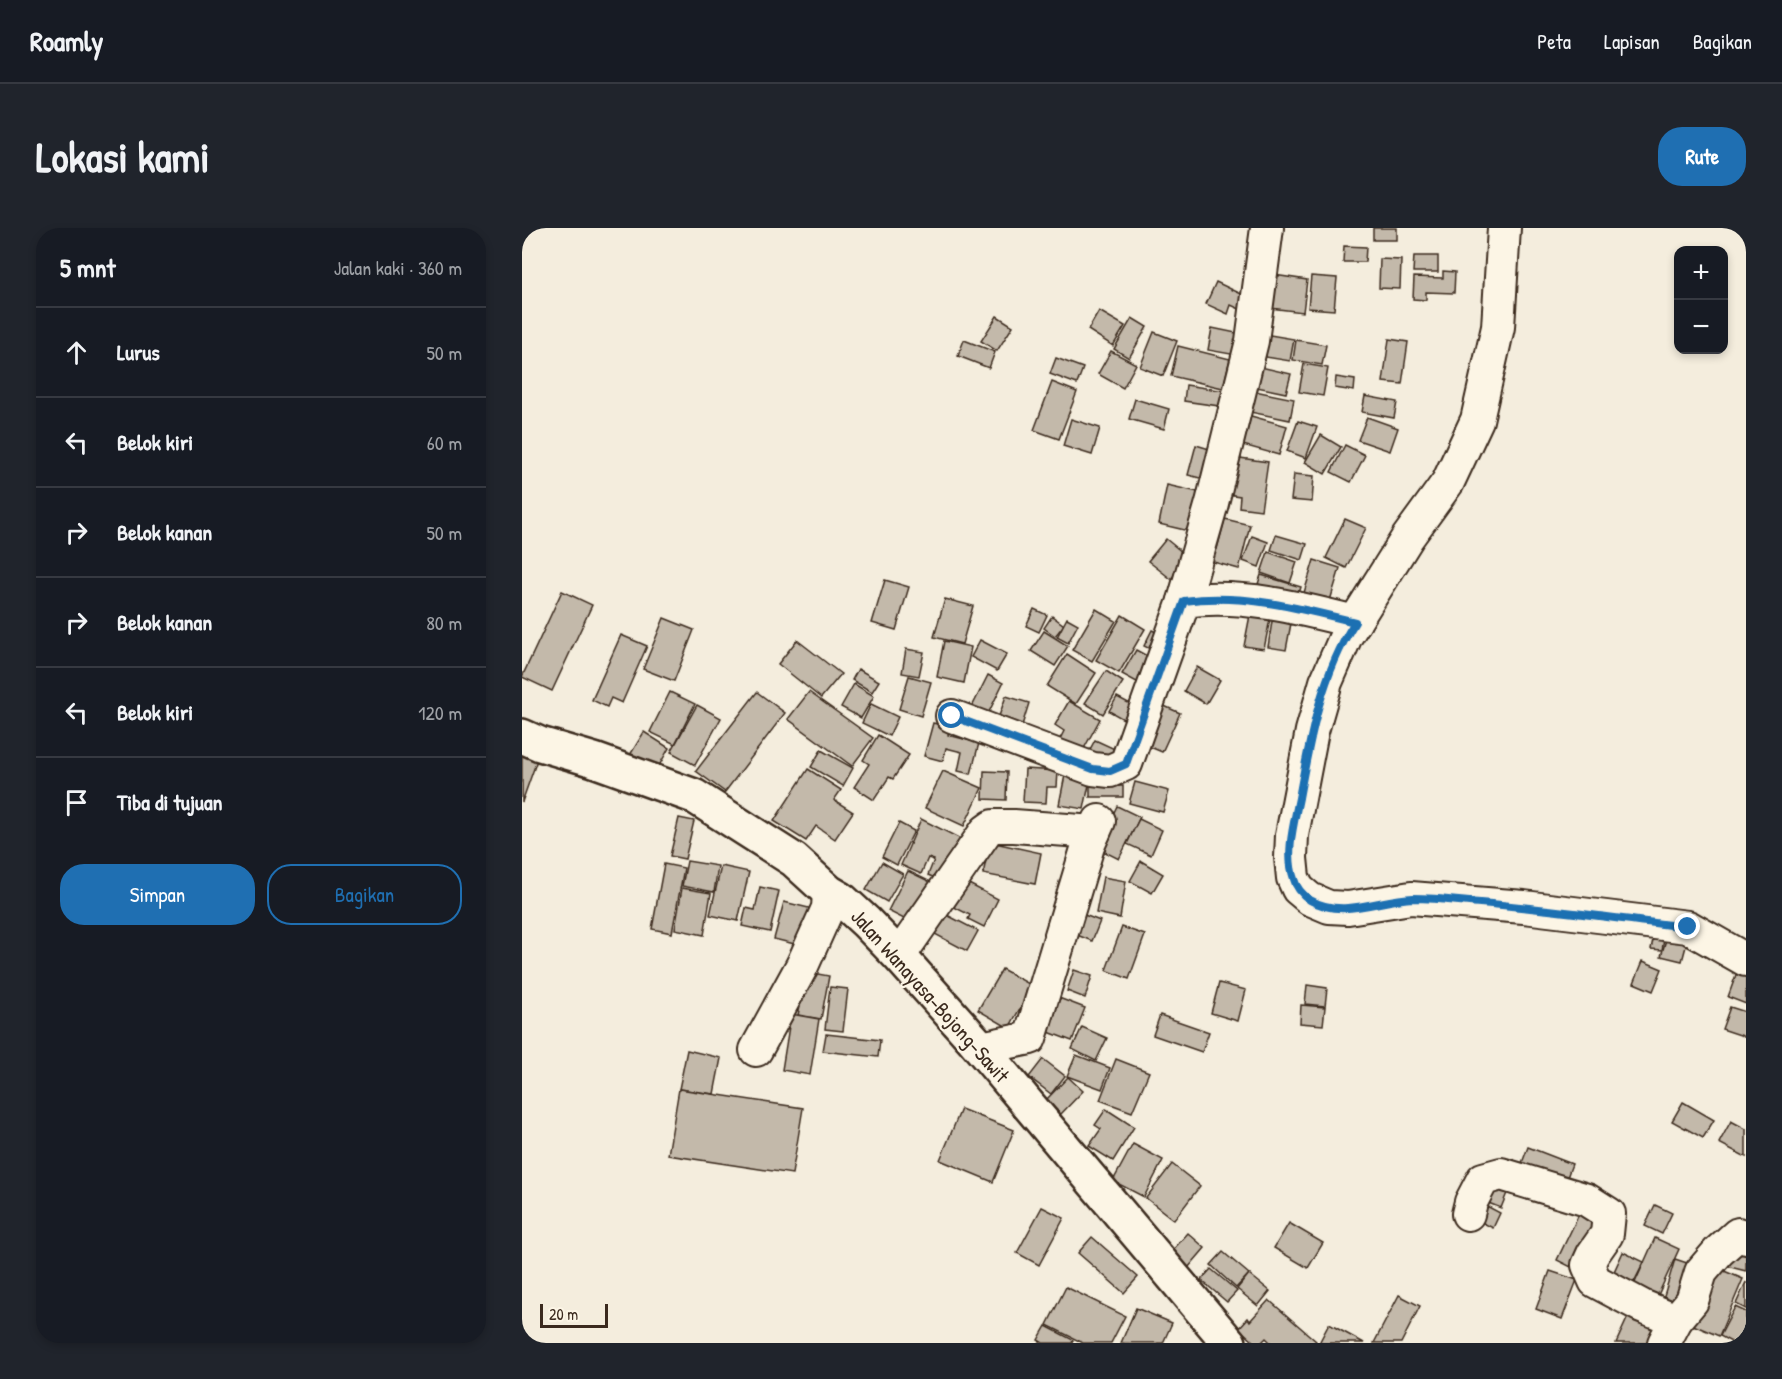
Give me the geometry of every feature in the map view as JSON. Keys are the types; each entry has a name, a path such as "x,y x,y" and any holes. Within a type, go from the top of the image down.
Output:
{"main road":[{"name":"Jalan Wanayasa-Bojong-Sawit","path":"522,736 694,796 794,860 829,892 841,899 866,921 981,1048 1229,1343"}],"street":[{"path":"952,716 1093,769 1110,771 1126,764 1184,601 1212,503 1252,341 1268,228"},
{"path":"1504,228 1498,327 1476,420 1448,482 1408,537 1346,636 1326,682 1312,731 1292,835 1293,878 1298,889 1310,899 1329,907 1348,908 1411,898 1524,907 1688,927 1746,960"},
{"path":"1184,601 1218,599 1251,601 1310,610 1355,622"},
{"path":"898,956 986,831 993,826 1097,826 1088,846 1030,1038 981,1048"},
{"path":"756,1050 802,966 828,908 829,892"},
{"path":"1468,1214 1482,1179 1501,1174 1587,1200 1609,1214 1606,1234 1588,1265 1595,1281 1642,1306 1670,1332 1692,1301 1701,1272 1738,1234 1746,1238"}],"building":[{"path":"1373,228 1397,228 1397,240 1373,240"},
{"path":"1344,246 1366,247 1365,262 1343,262"},
{"path":"1414,256 1438,256 1438,272 1413,272"},
{"path":"1380,259 1401,260 1400,289 1379,288"},
{"path":"1443,271 1455,272 1454,293 1426,292 1426,300 1413,299 1414,277 1443,278"},
{"path":"1274,275 1307,280 1303,312 1270,308"},
{"path":"1311,276 1337,278 1334,310 1308,308"},
{"path":"1216,282 1250,298 1244,311 1231,305 1228,314 1206,304"},
{"path":"1099,311 1125,326 1113,346 1088,330"},
{"path":"997,316 1013,326 997,351 981,341"},
{"path":"1132,318 1147,327 1129,358 1114,349"},
{"path":"1212,328 1246,335 1242,356 1208,350"},
{"path":"1154,332 1177,341 1163,376 1140,367"},
{"path":"1264,334 1294,339 1290,361 1260,356"},
{"path":"1389,339 1408,342 1402,384 1383,382"},
{"path":"964,340 995,352 989,368 958,356"},
{"path":"1296,340 1326,345 1322,365 1293,360"},
{"path":"1178,346 1230,359 1223,388 1171,376"},
{"path":"1111,351 1136,364 1123,388 1098,374"},
{"path":"1056,358 1083,368 1077,384 1050,374"},
{"path":"1304,364 1328,368 1323,396 1299,392"},
{"path":"1252,365 1291,374 1286,393 1247,385"},
{"path":"1336,377 1355,380 1354,391 1335,388"},
{"path":"1052,382 1077,392 1059,439 1034,430"},
{"path":"1186,385 1232,392 1217,423 1219,406 1184,401"},
{"path":"1255,391 1294,399 1290,420 1250,412"},
{"path":"1365,396 1397,402 1394,418 1362,412"},
{"path":"1135,399 1169,409 1164,429 1129,419"},
{"path":"1251,416 1287,426 1279,455 1243,445"},
{"path":"1367,417 1398,428 1390,451 1358,440"},
{"path":"1071,419 1100,428 1092,455 1063,446"},
{"path":"1298,421 1317,427 1306,458 1287,451"},
{"path":"1321,435 1341,447 1325,474 1305,462"},
{"path":"1196,445 1223,453 1216,482 1188,475"},
{"path":"1345,445 1365,455 1351,482 1331,472"},
{"path":"1233,457 1268,462 1261,510 1239,507 1240,496 1227,494"},
{"path":"1294,474 1314,476 1312,502 1291,500"},
{"path":"1167,485 1198,492 1189,531 1159,524"},
{"path":"1225,519 1250,525 1239,569 1206,560 1209,546 1217,549"},
{"path":"1345,519 1366,528 1346,568 1326,558"},
{"path":"1276,535 1307,544 1302,560 1271,550"},
{"path":"1252,536 1268,542 1259,567 1243,561"},
{"path":"1166,539 1188,557 1171,579 1148,561"},
{"path":"1268,552 1297,562 1290,583 1261,573"},
{"path":"1314,560 1340,568 1329,604 1303,596"},
{"path":"1261,575 1301,587 1295,606 1282,591 1258,584"},
{"path":"885,580 909,587 896,630 872,623"},
{"path":"562,591 592,605 552,691 522,677"},
{"path":"945,599 973,606 962,644 934,637"},
{"path":"1034,609 1047,615 1039,632 1026,626"},
{"path":"1096,609 1116,621 1092,661 1072,650"},
{"path":"1251,610 1271,614 1264,649 1244,646"},
{"path":"1122,615 1145,629 1119,673 1096,660"},
{"path":"1273,615 1292,618 1286,650 1268,647"},
{"path":"1052,616 1064,625 1055,636 1044,628"},
{"path":"664,618 694,630 674,681 643,669"},
{"path":"1067,618 1078,624 1068,643 1057,637"},
{"path":"1152,630 1170,639 1162,655 1144,646"},
{"path":"1044,631 1068,646 1055,666 1031,651"},
{"path":"621,635 647,646 622,703 611,698 607,707 592,700"},
{"path":"797,640 841,674 821,698 778,664"},
{"path":"980,640 1007,654 997,671 971,657"},
{"path":"944,641 971,647 964,683 937,677"},
{"path":"906,649 924,652 919,676 902,673"},
{"path":"1136,650 1160,663 1146,687 1122,674"},
{"path":"1067,654 1096,673 1076,704 1047,686"},
{"path":"1197,667 1220,680 1206,704 1184,691"},
{"path":"858,669 879,681 872,692 852,680"},
{"path":"1106,671 1123,682 1103,714 1085,703"},
{"path":"988,675 1003,683 986,718 970,711"},
{"path":"909,676 931,682 921,716 899,709"},
{"path":"854,684 874,696 861,718 841,707"},
{"path":"670,692 695,704 675,744 650,732"},
{"path":"757,692 785,713 725,792 696,771"},
{"path":"809,692 873,738 852,766 788,719"},
{"path":"1006,696 1029,703 1020,732 996,725"},
{"path":"1117,697 1142,710 1134,725 1109,711"},
{"path":"1069,701 1100,719 1081,754 1059,741 1064,731 1055,725"},
{"path":"1155,702 1180,713 1162,752 1143,744"},
{"path":"871,704 898,717 889,736 862,723"},
{"path":"697,705 721,718 695,765 671,752"},
{"path":"933,723 949,727 948,735 979,743 971,774 958,771 962,752 946,748 943,761 924,756"},
{"path":"644,732 669,748 656,771 630,755"},
{"path":"878,735 909,755 893,779 889,777 874,800 854,787 869,764 863,760"},
{"path":"1095,740 1117,750 1109,768 1086,757"},
{"path":"821,750 853,768 843,786 811,767"},
{"path":"522,754 537,760 522,802"},
{"path":"1067,765 1092,770 1084,809 1059,805"},
{"path":"808,769 841,790 834,800 853,812 835,839 816,826 806,841 774,821"},
{"path":"1025,769 1058,771 1057,787 1047,787 1046,803 1023,802"},
{"path":"943,771 982,788 964,826 925,808"},
{"path":"984,771 1007,772 1006,800 983,799"},
{"path":"1135,782 1169,791 1163,812 1129,803"},
{"path":"1090,786 1123,786 1123,797 1090,797"},
{"path":"1117,806 1140,817 1119,859 1097,848"},
{"path":"679,818 694,821 685,859 670,856"},
{"path":"921,819 963,840 944,882 928,875 934,860 928,858 921,874 901,865"},
{"path":"1139,819 1162,830 1151,855 1127,844"},
{"path":"899,823 914,831 897,865 882,857"},
{"path":"990,842 1041,853 1035,884 983,874"},
{"path":"687,861 718,866 714,892 682,886"},
{"path":"1141,861 1163,874 1152,893 1130,881"},
{"path":"882,862 903,874 887,902 866,890"},
{"path":"664,864 684,868 672,933 652,929"},
{"path":"721,866 749,872 738,921 710,915"},
{"path":"908,871 939,886 924,916 910,910 906,920 888,911"},
{"path":"1103,877 1126,881 1120,918 1096,913"},
{"path":"963,881 998,899 984,927 968,919 970,915 950,905"},
{"path":"760,887 779,891 770,932 742,926 746,908 755,910"},
{"path":"682,888 711,893 704,935 675,929"},
{"path":"784,902 813,909 803,946 774,939"},
{"path":"943,913 978,931 967,951 933,933"},
{"path":"1079,913 1100,921 1092,941 1072,933"},
{"path":"1122,927 1145,935 1129,979 1106,970"},
{"path":"1655,930 1665,932 1662,950 1651,949"},
{"path":"1669,930 1689,935 1682,961 1661,956"},
{"path":"1643,961 1662,969 1653,991 1634,983"},
{"path":"1002,969 1040,990 1026,1014 1019,1010 1009,1028 978,1010"},
{"path":"1074,970 1092,976 1085,998 1067,991"},
{"path":"807,972 829,976 821,1019 798,1015"},
{"path":"1737,972 1746,975 1746,1004 1728,997"},
{"path":"1219,983 1246,990 1238,1021 1211,1013"},
{"path":"1307,985 1327,988 1325,1006 1305,1004"},
{"path":"830,987 848,989 843,1031 825,1029"},
{"path":"1051,995 1085,1008 1072,1041 1038,1028"},
{"path":"1301,1005 1325,1007 1323,1025 1300,1023"},
{"path":"1730,1007 1746,1012 1746,1037 1722,1029"},
{"path":"791,1014 819,1019 810,1075 782,1070"},
{"path":"1160,1015 1209,1032 1202,1052 1153,1035"},
{"path":"1082,1027 1107,1038 1096,1061 1072,1049"},
{"path":"826,1034 880,1040 878,1057 823,1051"},
{"path":"687,1050 721,1058 714,1094 679,1089"},
{"path":"1076,1055 1110,1068 1102,1089 1067,1076"},
{"path":"1043,1059 1065,1076 1051,1094 1029,1077"},
{"path":"1116,1059 1149,1072 1132,1112 1100,1100"},
{"path":"1068,1077 1083,1091 1061,1114 1046,1100"},
{"path":"679,1089 803,1108 792,1174 668,1155"},
{"path":"1683,1102 1714,1120 1703,1138 1672,1121"},
{"path":"961,1109 1014,1130 993,1182 940,1160"},
{"path":"1106,1109 1134,1127 1113,1161 1089,1146 1101,1129 1095,1125"},
{"path":"1731,1121 1746,1129 1746,1157 1719,1143"},
{"path":"1133,1144 1163,1160 1144,1197 1113,1181"},
{"path":"1528,1147 1572,1164 1563,1188 1519,1171"},
{"path":"1172,1164 1200,1186 1174,1220 1146,1198"},
{"path":"1490,1180 1509,1188 1501,1208 1481,1200"},
{"path":"1481,1203 1500,1213 1493,1228 1473,1218"},
{"path":"1655,1205 1672,1213 1662,1234 1645,1226"},
{"path":"1042,1207 1064,1218 1039,1265 1017,1253"},
{"path":"1582,1208 1604,1218 1579,1271 1557,1260"},
{"path":"1289,1223 1323,1243 1308,1268 1274,1248"},
{"path":"1188,1233 1205,1248 1188,1268 1171,1252"},
{"path":"1092,1237 1138,1277 1124,1293 1078,1253"},
{"path":"1655,1238 1679,1249 1653,1306 1629,1296"},
{"path":"1732,1242 1746,1245 1746,1271 1726,1266"},
{"path":"1223,1252 1249,1274 1236,1288 1211,1265"},
{"path":"1623,1252 1644,1262 1632,1286 1612,1276"},
{"path":"1675,1259 1699,1267 1686,1306 1663,1299"},
{"path":"1710,1265 1743,1279 1719,1336 1686,1322"},
{"path":"1211,1269 1237,1291 1227,1302 1201,1280"},
{"path":"1550,1271 1577,1280 1562,1319 1536,1309"},
{"path":"1249,1274 1270,1291 1258,1306 1237,1289"},
{"path":"1746,1282 1746,1309 1736,1304"},
{"path":"1066,1287 1125,1316 1111,1343 1083,1343 1047,1325"},
{"path":"1399,1295 1420,1306 1401,1343 1374,1343"},
{"path":"1269,1300 1316,1341 1314,1343 1271,1343 1266,1338 1261,1343 1255,1343 1239,1328 1248,1318 1250,1321"},
{"path":"1633,1306 1667,1321 1657,1343 1616,1343"},
{"path":"1735,1307 1746,1312 1746,1333 1741,1343 1733,1343 1720,1336"},
{"path":"1136,1308 1172,1323 1163,1343 1121,1343"},
{"path":"1329,1324 1364,1343 1319,1343"},
{"path":"1046,1326 1073,1340 1072,1343 1043,1343 1038,1340"}],"route":[{"path":"952,716 1093,769 1110,771 1126,764 1184,601 1218,599 1260,602 1310,610 1355,622 1346,636 1326,682 1312,731 1292,835 1293,878 1298,889 1310,899 1329,907 1348,908 1411,898 1524,907 1688,927"}]}
